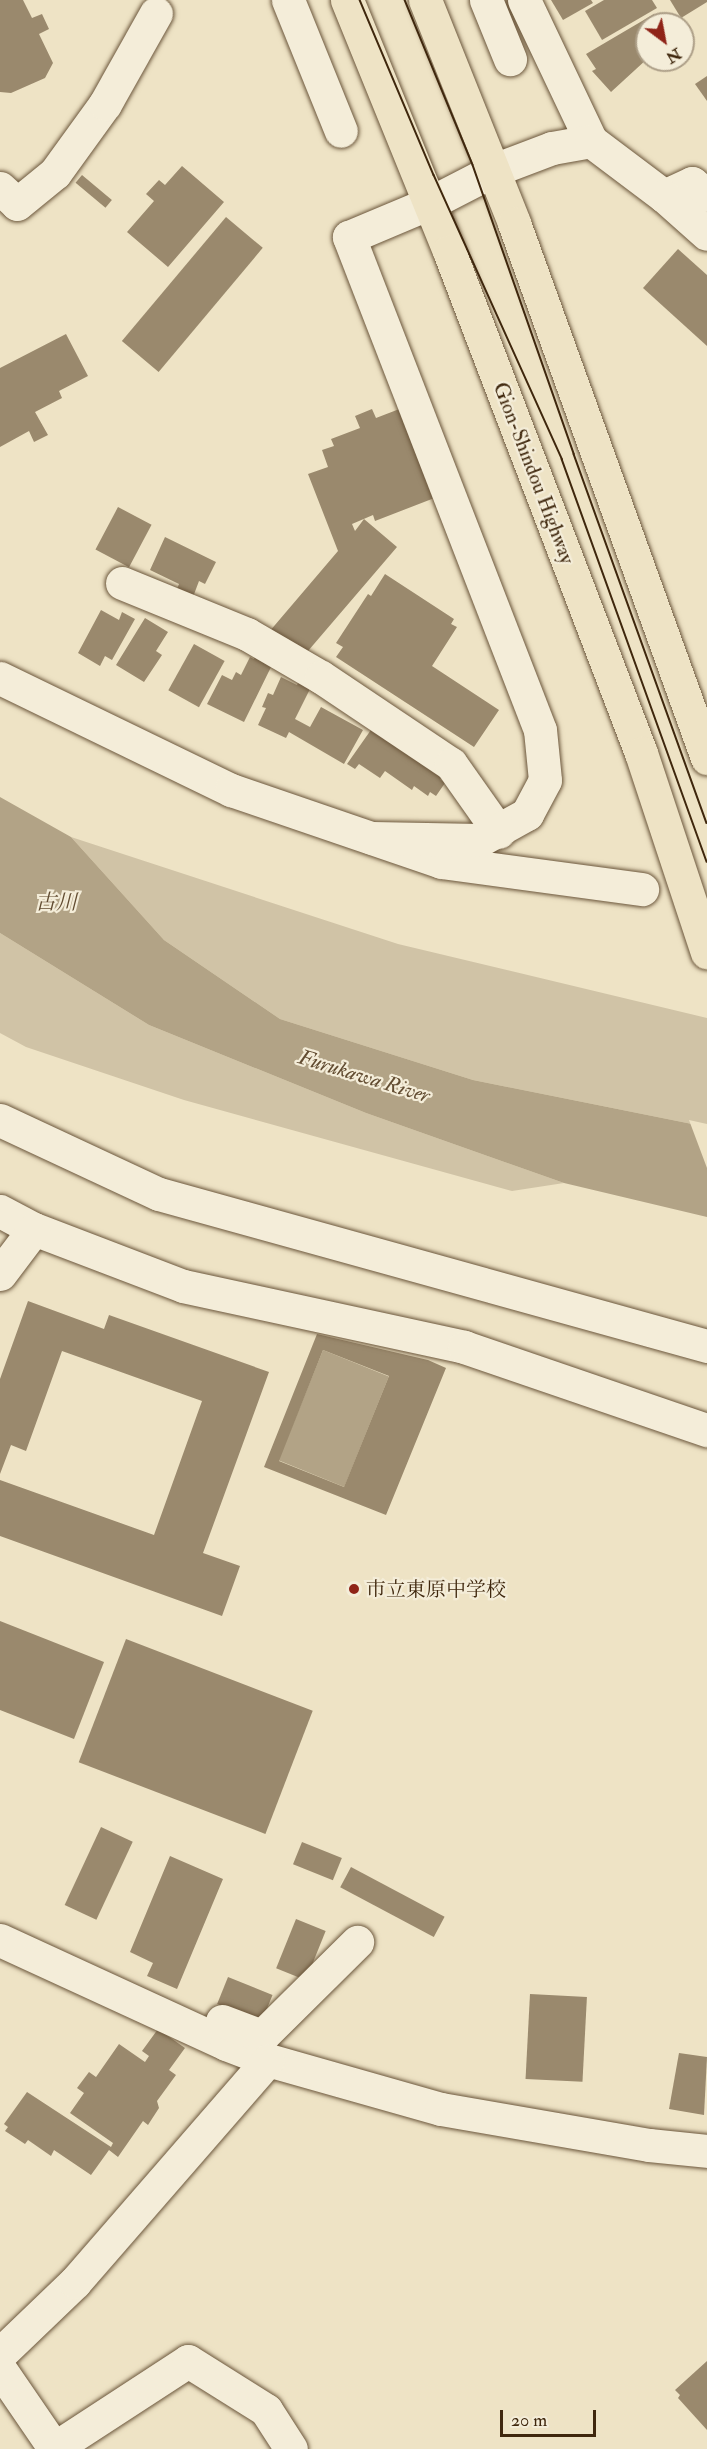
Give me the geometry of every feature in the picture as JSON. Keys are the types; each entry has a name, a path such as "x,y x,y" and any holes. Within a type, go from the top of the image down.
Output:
{"highway":[{"name":"Gion-Shindou Highway","path":"347,0 430,203 642,753 706,949"},
{"path":"425,0 494,170 707,758"}],"street":[{"path":"288,0 341,131"},
{"path":"486,0 510,59"},
{"path":"524,0 591,141 664,196 707,234"},
{"path":"6,205 55,173 105,105 156,13"},
{"path":"372,838 480,840 499,832 527,814 545,780 540,730 349,237 430,203 494,170 552,148 591,141"},
{"path":"664,196 692,183 707,195"},
{"path":"122,583 247,634 321,677 451,764 499,832"},
{"path":"0,678 231,790 441,862 642,889"},
{"path":"0,1120 159,1194 707,1346"},
{"path":"0,1212 34,1229 183,1286 464,1347 707,1430"},
{"path":"0,1274 34,1229"},
{"path":"0,1940 203,2034 268,2060 441,2109 649,2145 707,2151"},
{"path":"203,2034 212,2018 262,2036 357,1942"},
{"path":"0,2354 75,2282 268,2060"},
{"path":"0,2369 53,2449 188,2361 266,2410 291,2449"}],"shaded area":[{"path":"71,837 398,944 707,1018 707,1127 473,1080 280,1019 164,940"},
{"path":"0,933 149,1025 366,1113 564,1183 512,1191 184,1100 26,1047 0,1033"}],"water":[{"name":"古川","path":"0,797 71,837 164,940 280,1019 473,1080 707,1127 707,1217 564,1183 366,1113 149,1025 0,933"},
{"path":"323,1350 389,1377 344,1487 278,1460"}],"pier":[{"path":"689,1120 707,1124 707,1168"}],"building":[{"path":"0,0 23,0 32,18 42,14 49,29 39,34 53,63 45,78 11,93 0,92"},
{"path":"551,0 591,0 593,3 563,20"},
{"path":"604,0 652,0 657,8 650,12 635,12 635,21 602,40 585,11"},
{"path":"670,0 707,0 691,12 677,12"},
{"path":"635,25 635,70 611,92 592,71 596,69 586,54"},
{"path":"707,76 707,101 695,84"},
{"path":"182,166 224,202 168,267 127,232 154,201 146,194 159,180 165,185"},
{"path":"82,175 112,200 105,208 76,183"},
{"path":"226,217 263,248 159,372 122,341"},
{"path":"678,249 707,275 707,346 643,288"},
{"path":"66,334 88,376 59,391 62,398 35,412 48,435 34,442 29,431 0,447 0,368"},
{"path":"402,408 437,497 375,521 373,515 352,524 355,531 364,519 397,547 308,651 269,632 338,551 308,474 328,467 322,450 334,446 331,439 360,428 355,416 372,409 376,418"},
{"path":"118,507 152,525 129,567 95,549"},
{"path":"165,537 216,562 205,584 199,581 193,597 177,589 179,584 150,570"},
{"path":"385,574 454,619 451,624 457,627 432,666 499,710 474,747 336,657 343,647 336,643 368,594 371,596"},
{"path":"101,610 119,620 122,612 135,619 112,660 105,656 100,666 78,653"},
{"path":"145,618 168,632 156,651 162,655 144,682 116,665"},
{"path":"194,644 225,661 199,707 168,690"},
{"path":"255,656 272,665 244,722 207,704 222,675 232,680 236,672 241,675 250,657 254,659"},
{"path":"281,677 297,685 299,681 311,687 295,719 310,727 321,707 363,730 344,764 289,732 286,738 258,725 266,708 262,707 268,693 273,695"},
{"path":"373,727 442,777 440,779 445,783 436,796 430,792 428,796 414,786 412,790 385,771 380,778 359,764 355,769 347,764"},
{"path":"28,1301 104,1329 109,1315 269,1372 203,1553 240,1566 222,1616 0,1536 0,1480 154,1535 202,1401 62,1351 26,1451 11,1445 0,1474 0,1379"},
{"path":"317,1334 428,1360 446,1368 386,1515 264,1467","holes":["323,1350 389,1376 344,1487 279,1461"]},
{"path":"0,1621 104,1662 74,1739 0,1710"},
{"path":"126,1639 313,1711 265,1834 79,1762"},
{"path":"101,1827 133,1842 96,1920 65,1905"},
{"path":"302,1842 342,1858 333,1880 293,1864"},
{"path":"170,1856 223,1879 177,1989 147,1976 153,1963 130,1952"},
{"path":"351,1867 445,1917 434,1937 340,1887"},
{"path":"296,1919 326,1931 306,1980 276,1968"},
{"path":"228,1977 273,1995 262,2022 217,2004"},
{"path":"530,1994 587,1997 582,2082 526,2079"},
{"path":"158,2029 185,2048 169,2070 176,2075 157,2101 159,2108 148,2125 143,2121 118,2157 109,2150 91,2175 54,2150 51,2156 28,2140 25,2144 5,2131 8,2127 4,2124 27,2092 111,2147 113,2143 70,2113 84,2093 77,2088 89,2072 96,2077 119,2044 145,2062 149,2056 142,2051"},
{"path":"679,2053 707,2057 704,2115 669,2109"},
{"path":"707,2361 707,2430 678,2398 680,2395 675,2390"}],"tram line":[{"path":"360,0 434,175 562,459 707,862"},
{"path":"405,0 473,165 707,823"}],"place":[{"name":"市立東原中学校","path":"354,1589"}],"water label":[{"name":"Furukawa River","path":"364,1077"}]}
